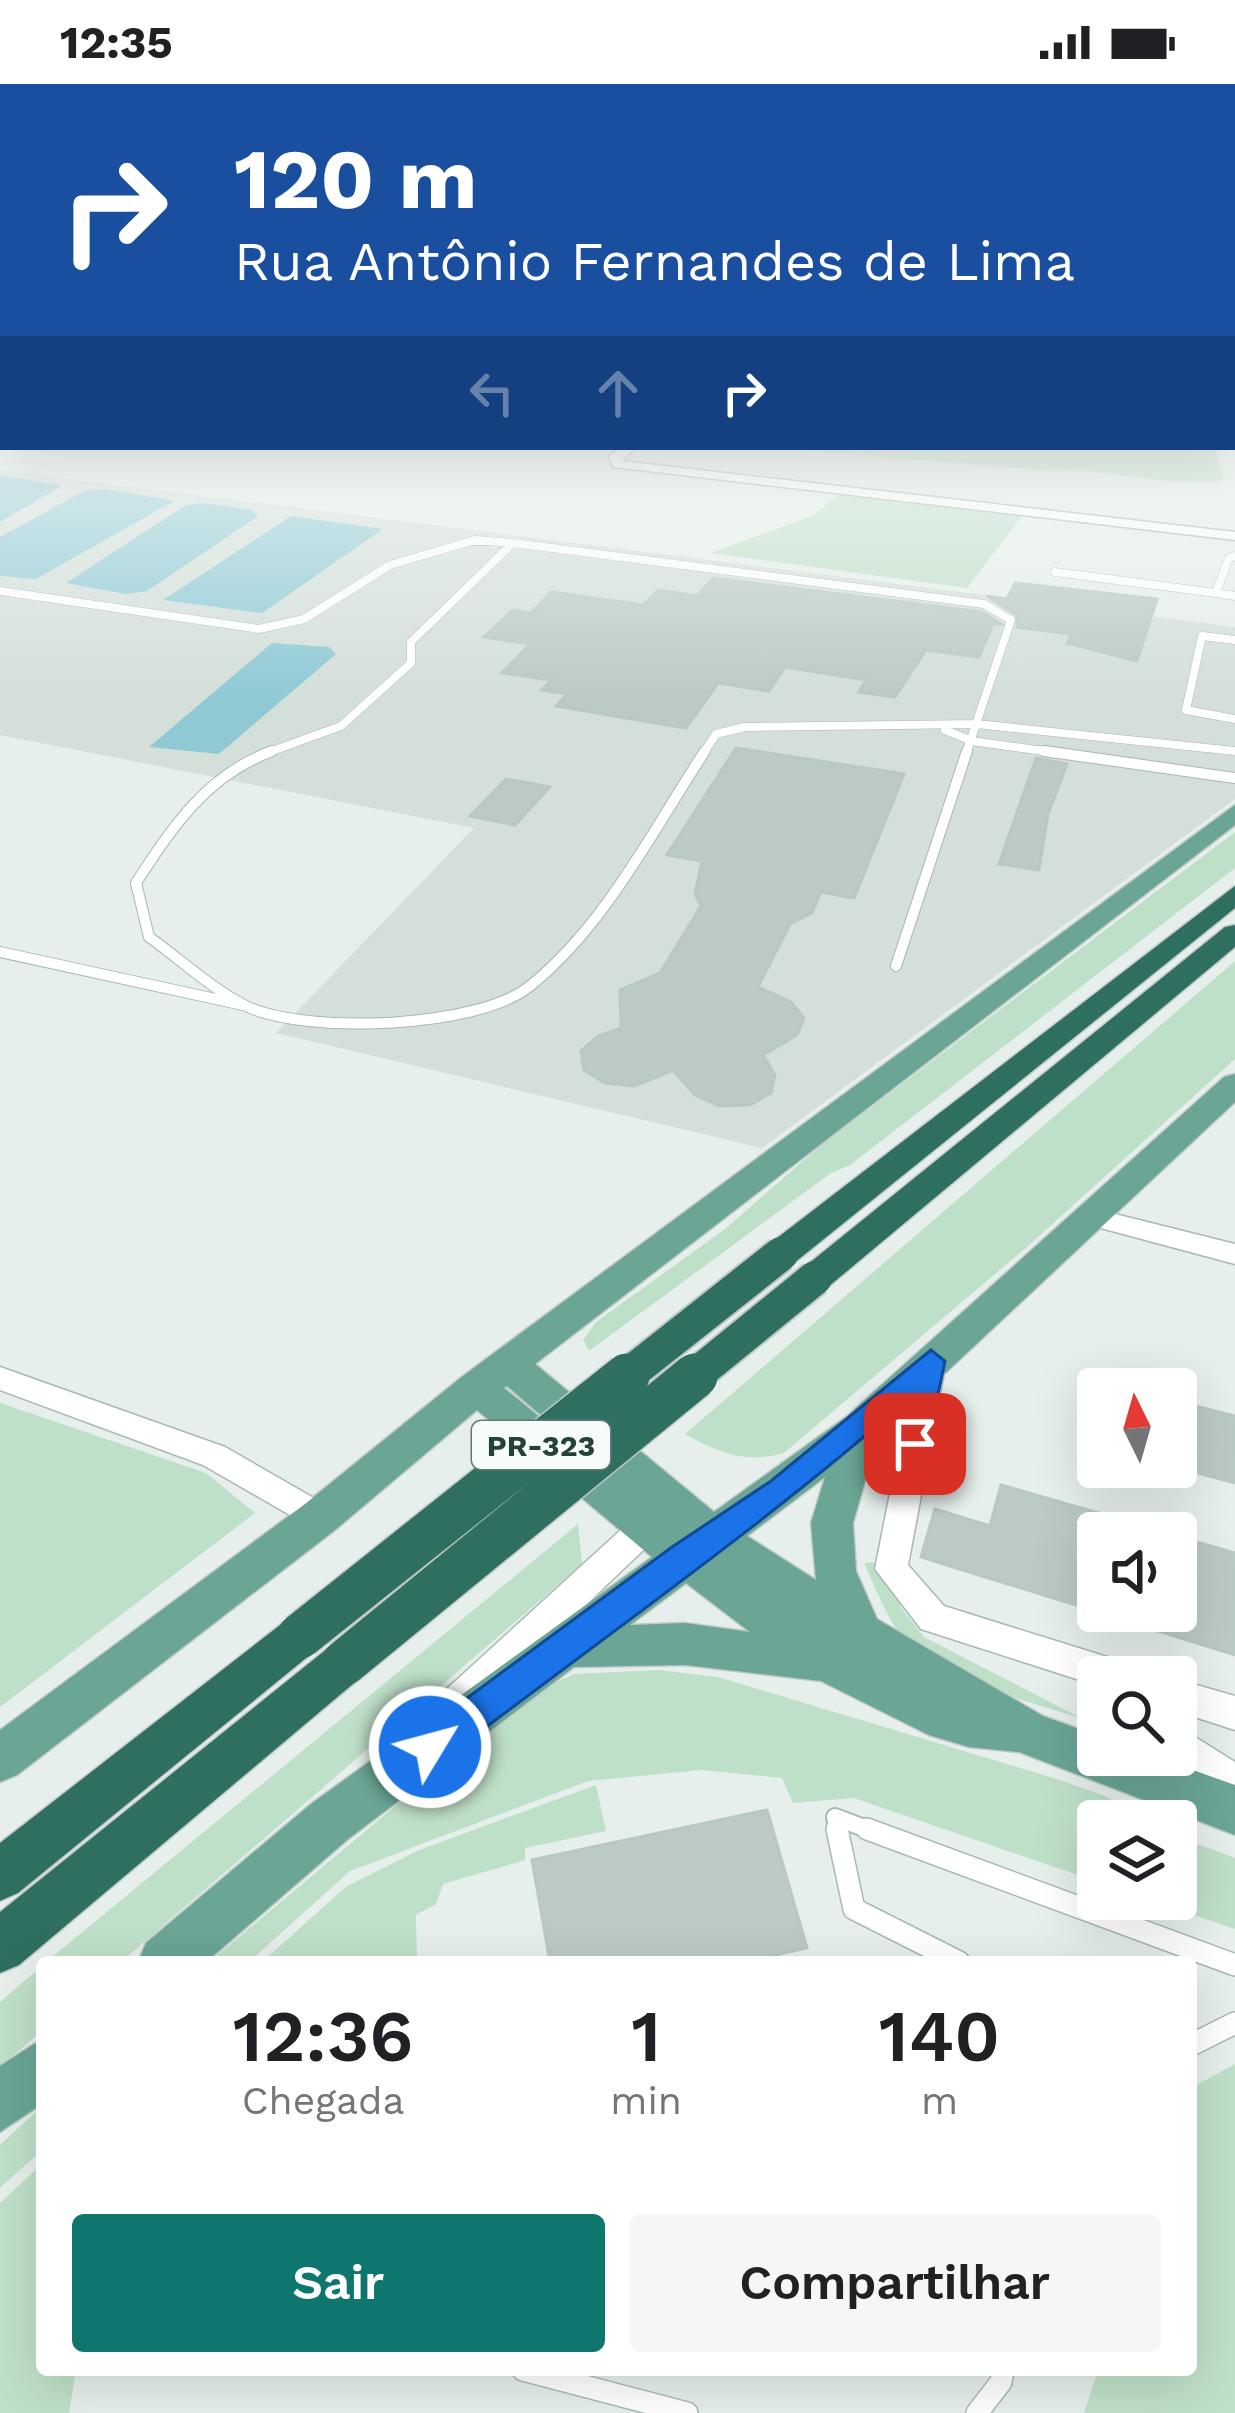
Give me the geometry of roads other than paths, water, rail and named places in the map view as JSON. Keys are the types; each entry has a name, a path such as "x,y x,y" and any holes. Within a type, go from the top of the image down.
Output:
{"highway":[{"name":"PR-323","path":"0,1946 344,1664 798,1266 1235,894"},
{"name":"PR-323","path":"0,1875 300,1636 1235,934"}],"main road":[{"path":"0,1759 320,1516 493,1376 1235,813"},
{"path":"172,1956 328,1822 860,1428 1235,1084"},
{"path":"493,1376 646,1527 698,1547 860,1633 1028,1733 1235,1810"},
{"path":"493,1376 698,1547 823,1662 892,1698 966,1726 1028,1733"},
{"path":"860,1428 832,1523 834,1570 860,1633"},
{"path":"565,1647 685,1644 823,1662"},
{"path":"0,2103 36,2072"}],"street":[{"path":"786,484 1235,536"},
{"path":"1091,1217 1235,1254"},
{"path":"931,1361 891,1568 933,1618 1077,1665"},
{"path":"0,1378 214,1456 320,1516"},
{"path":"328,1822 646,1527"},
{"path":"1197,1701 1235,1713"},
{"path":"1197,1757 1235,1784"}],"lane":[{"path":"0,590 259,629 304,619 390,566 475,540 1001,611 1011,620 896,966"},
{"path":"248,1006 149,937 136,883 182,813 237,764 341,727 411,663 411,642 514,543"},
{"path":"1216,593 1228,558 1235,556"},
{"path":"1055,572 1235,596"},
{"path":"1235,640 1202,636 1186,710 1235,718"},
{"path":"0,952 316,1020 415,1022 495,1009 532,985 603,906 716,734 760,727 944,730 979,724 1235,751"},
{"path":"944,730 972,741 1235,778"},
{"path":"1189,770 1194,749"},
{"path":"947,1956 854,1909 835,1817 1235,1965"},
{"path":"1197,2042 1235,2024"},
{"path":"546,2376 687,2413"},
{"path":"977,2413 1002,2376"}],"water":[{"path":"0,484 60,487 0,522"},
{"path":"103,489 174,501 36,579 0,576 0,537 84,491"},
{"path":"186,505 252,510 258,516 147,591 126,594 66,583"},
{"path":"291,516 383,529 262,613 163,600"},
{"path":"272,643 329,647 336,654 219,754 149,747"}]}
